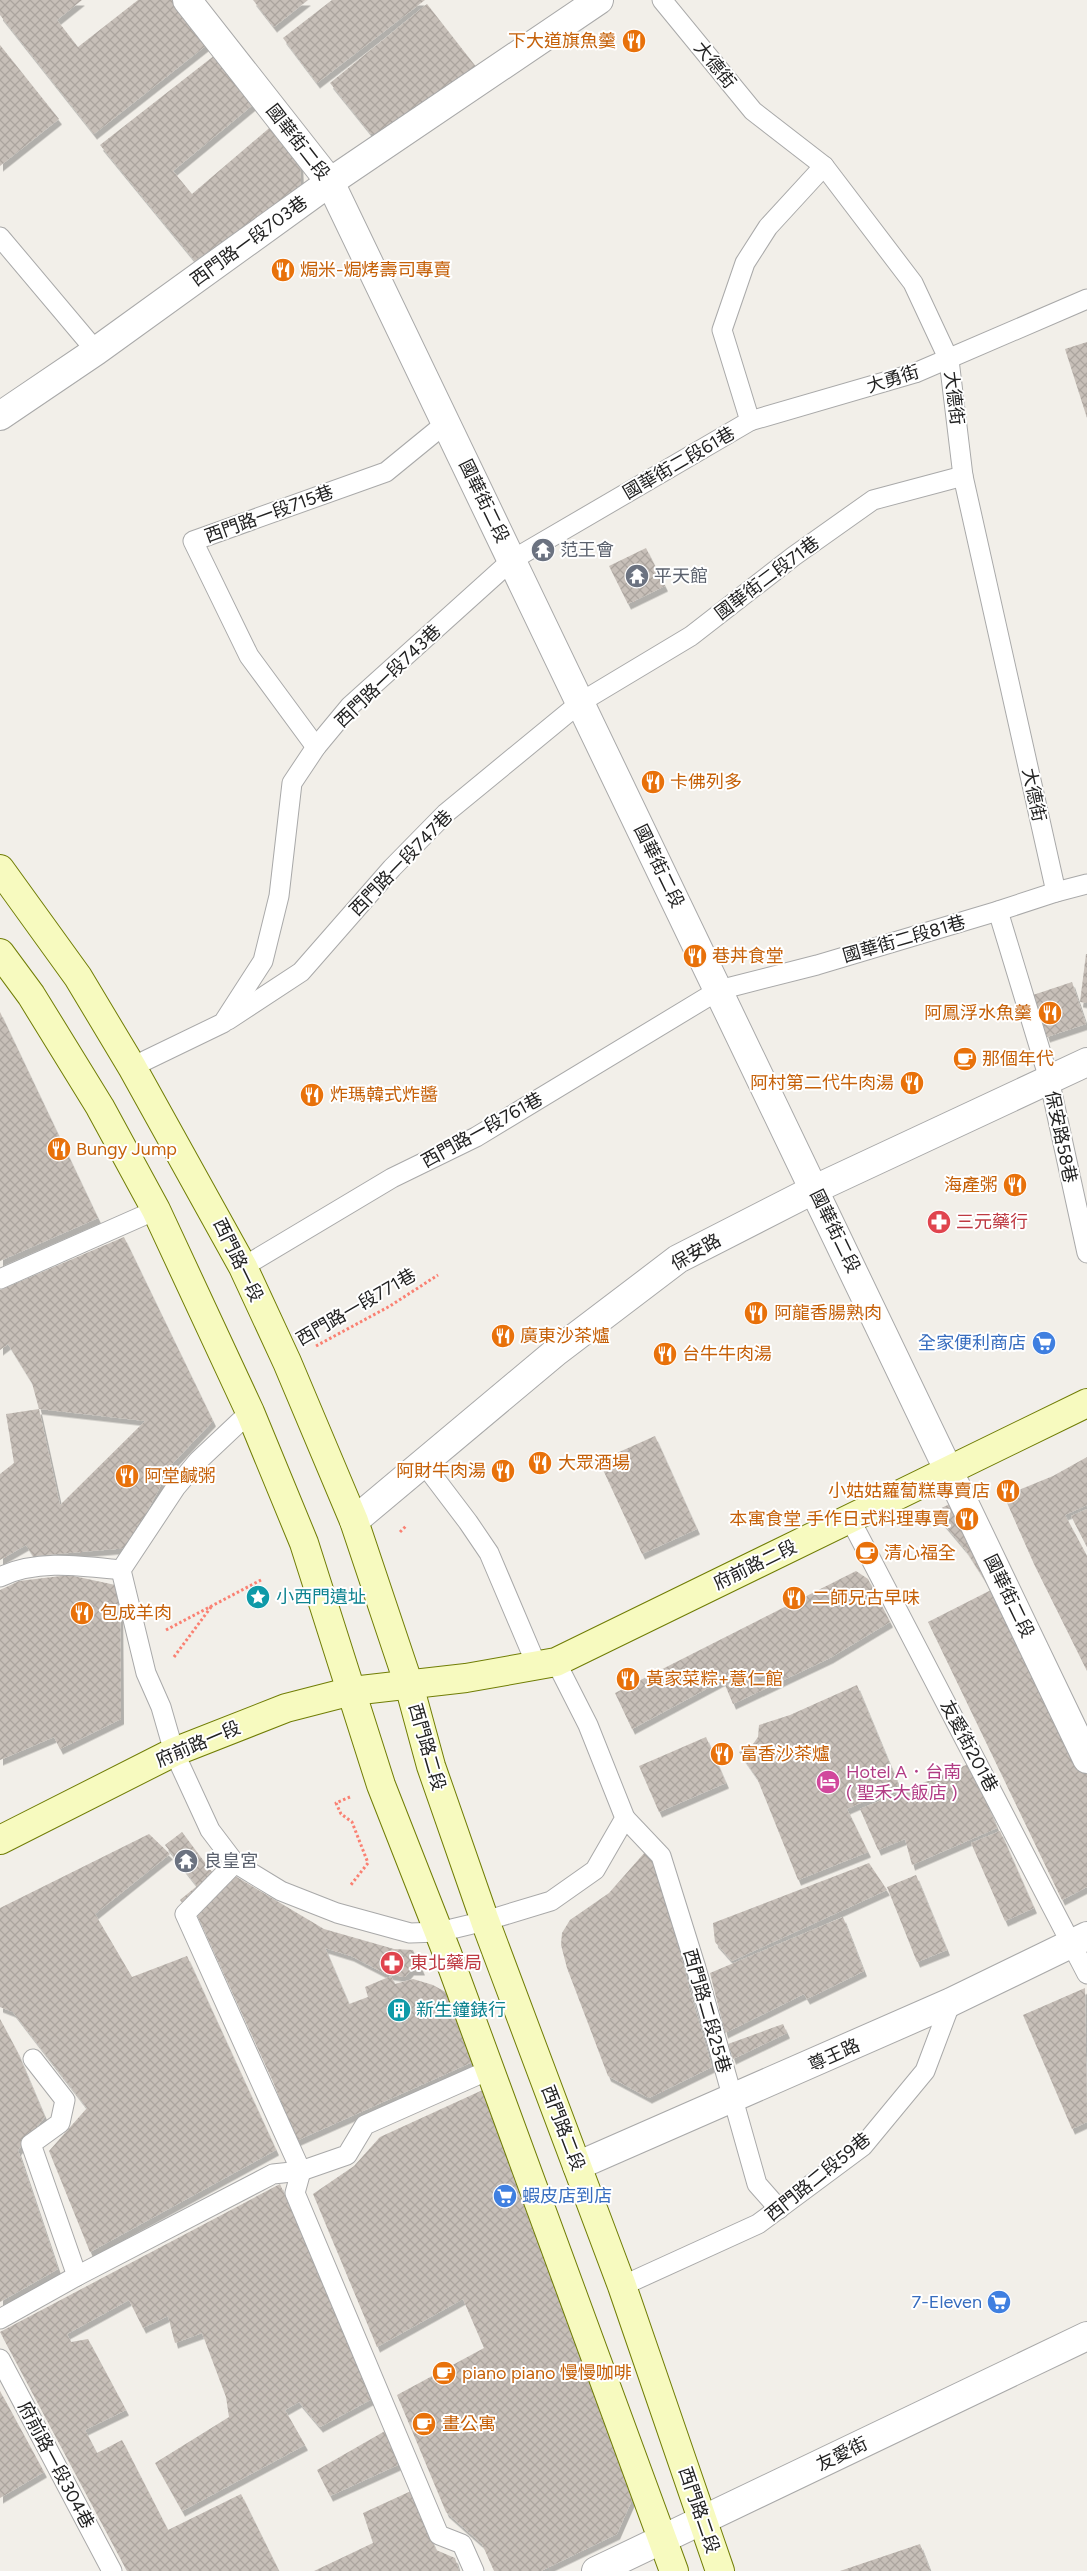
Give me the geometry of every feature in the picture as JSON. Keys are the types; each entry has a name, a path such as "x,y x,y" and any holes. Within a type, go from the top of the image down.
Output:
{"street":[{"name":"國華街二段","path":"187,0 330,182 1087,1759"},
{"name":"西門路一段703巷","path":"0,416 96,350 330,182 599,0"},
{"name":"西門路一段","path":"0,870 78,977 132,1067 243,1267 287,1362 354,1521 409,1685"},
{"path":"0,952 31,995 100,1107 156,1210 250,1412 304,1543 381,1785 438,1932 674,2571"},
{"name":"保安路","path":"354,1521 557,1351 678,1259 815,1189 1087,1062"},
{"name":"府前路二段","path":"409,1685 466,1678 547,1664 1087,1403"},
{"name":"府前路一段","path":"0,1840 174,1752 286,1708 352,1691 409,1685"},
{"name":"西門路二段","path":"409,1685 431,1766 485,1921 622,2286 720,2571"},
{"name":"尊王路","path":"577,2166 732,2100 951,2002 1079,1940"},
{"name":"友愛街","path":"596,2571 1087,2336"}],"lane":[{"name":"大德街","path":"662,0 753,111 824,166 913,283 949,360 963,476 1056,892"},
{"name":"國華街二段61巷","path":"512,560 750,421 722,330 745,263 768,227 824,166"},
{"path":"0,237 96,350"},
{"name":"大勇街","path":"750,421 915,373 1087,299"},
{"name":"西門路一段715巷","path":"316,748 249,656 193,541 386,472 446,422"},
{"name":"國華街二段71巷","path":"581,702 691,636 794,556 873,500 963,476"},
{"name":"西門路一段743巷","path":"223,1024 263,961 279,896 292,783 316,748 350,706 512,560"},
{"name":"西門路一段747巷","path":"223,1024 301,972 392,868 446,813 581,702"},
{"name":"國華街二段81巷","path":"719,990 817,965 1087,884"},
{"name":"保安路58巷","path":"998,912 1049,1079 1087,1253"},
{"name":"西門路一段761巷","path":"243,1267 392,1178 476,1137 719,990"},
{"path":"132,1067 223,1024"},
{"path":"0,1279 156,1210"},
{"path":"250,1412 198,1460 176,1487 121,1570 146,1673 161,1707 174,1752 210,1830 235,1863 281,1891 337,1913 410,1933 438,1932 485,1921 551,1901 595,1870 625,1818 588,1725 547,1664 489,1553 424,1464"},
{"name":"友愛街201巷","path":"850,1519 1079,1940 1087,1974"},
{"path":"0,1577 16,1569 68,1565 121,1570"},
{"name":"西門路二段25巷","path":"625,1818 661,1856 696,1968 757,2184 779,2209"},
{"path":"235,1863 185,1914 301,2171 295,2193 439,2535 462,2544 474,2571"},
{"name":"西門路二段59巷","path":"622,2286 758,2224 862,2146 925,2071 951,2002"},
{"path":"33,2059 65,2100 60,2123 31,2144 77,2276"},
{"path":"0,2319 77,2276 273,2174 301,2171 347,2155 365,2125 489,2070"},
{"name":"府前路一段304巷","path":"0,2359 112,2571"}],"path":[{"name":"西門路一段771巷","path":"287,1362 390,1306 438,1275"},
{"path":"165,1630 261,1580"},
{"path":"172,1660 211,1606"},
{"path":"348,1888 368,1863 352,1822 341,1814 336,1803 352,1796"}],"building":[{"path":"0,0 82,0 57,20 78,47 138,0 173,0 208,44 94,134 0,15"},
{"path":"253,0 308,0 274,27"},
{"path":"332,0 425,0 317,83 283,38"},
{"path":"427,4 477,68 390,134 371,134 330,83"},
{"path":"0,45 59,119 0,166"},
{"path":"215,55 254,104 173,171 192,194 274,124 300,155 301,187 195,261 100,145"},
{"path":"1087,342 1087,418 1065,349"},
{"name":"平天館","path":"646,548 665,586 628,604 609,566"},
{"path":"1087,954 1087,1003 1080,1002"},
{"path":"1072,982 1086,1024 1047,1037 1033,995"},
{"path":"0,1012 98,1218 0,1261"},
{"path":"124,1237 213,1421 172,1464 128,1548 33,1556 26,1545 0,1560 0,1474 14,1463 6,1414 39,1409 32,1383 8,1344 0,1350 0,1290","holes":["39,1409 145,1421 60,1505"]},
{"path":"655,1436 697,1529 642,1554 599,1461"},
{"path":"1087,1457 1087,1505 1065,1515 1087,1556 1087,1671 1034,1564 1004,1496 1053,1476"},
{"path":"959,1499 1087,1768 1087,1887 1062,1900 928,1622 991,1590 965,1549 934,1512"},
{"path":"1087,1509 1087,1547 1071,1516"},
{"path":"856,1571 868,1579 890,1622 830,1658 733,1704 723,1680 632,1729 615,1693"},
{"path":"69,1575 120,1586 121,1719 60,1749 54,1737 0,1760 0,1590 19,1581"},
{"name":"Hotel A．台南 ( 聖禾大飯店 )","path":"857,1685 899,1786 847,1809 868,1852 798,1880 757,1778 739,1752 751,1747 758,1737 759,1725 790,1715"},
{"path":"706,1737 726,1783 659,1812 639,1766"},
{"path":"971,1763 997,1828 912,1865 905,1839 878,1850 860,1809"},
{"path":"1000,1831 1034,1908 1005,1921 971,1843"},
{"path":"182,1832 221,1884 191,1913 180,1900 197,1886 165,1845"},
{"path":"149,1834 170,1854 95,1914 132,1977 187,1956 276,2150 90,2252 49,2151 87,2108 13,2012 0,2007 0,1908"},
{"path":"646,1851 659,1864 690,1992 712,2067 649,2098 608,2076 567,1968 561,1945 562,1933 570,1920 609,1893"},
{"path":"869,1863 887,1890 732,1961 715,1942 713,1923"},
{"path":"916,1875 947,1950 917,1962 887,1887"},
{"path":"235,1876 324,1929 394,1949 413,1950 422,1970 411,1970 405,1977 386,1974 351,1956 325,1948 349,2004 368,1997 365,1987 391,1976 395,1984 413,1979 433,1985 449,1994 477,2060 296,2141 274,2084 197,1915 223,1886"},
{"path":"843,1917 864,1971 807,1999 804,1994 725,2033 710,1973"},
{"path":"1085,1988 1087,2122 1072,2129 1023,2015"},
{"path":"0,2019 17,2051 45,2117 18,2150 58,2269 0,2302"},
{"path":"783,2024 787,2033 733,2059 728,2044"},
{"path":"487,2088 632,2500 617,2534 541,2571 494,2571 482,2544 446,2512 397,2395 484,2348 463,2299 377,2347 313,2194 354,2166 380,2137"},
{"path":"280,2184 372,2399 320,2427 299,2402 285,2410 305,2445 182,2511 155,2463 229,2417 226,2397 202,2333 175,2343 168,2316 143,2328 129,2300 67,2334 71,2342 88,2339 126,2410 85,2430 97,2453 122,2440 168,2530 241,2494 279,2571 127,2571 0,2332"},
{"path":"0,2391 44,2472 0,2498"},
{"path":"385,2431 400,2464 330,2496 317,2470"},
{"path":"411,2491 436,2550 455,2558 459,2571 314,2571 373,2543 363,2513"},
{"path":"920,2544 930,2570 840,2571"}],"place":[{"name":"下大道旗魚羹","path":"634,41"},
{"name":"焗米-焗烤壽司專賣","path":"283,270"},
{"name":"范王會","path":"543,550"},
{"name":"平天館","path":"637,576"},
{"name":"卡佛列多","path":"653,782"},
{"name":"巷丼食堂","path":"695,956"},
{"name":"阿鳳浮水魚羹","path":"1050,1013"},
{"name":"那個年代","path":"965,1059"},
{"name":"阿村第二代牛肉湯","path":"912,1083"},
{"name":"炸瑪韓式炸醬","path":"312,1095"},
{"name":"Bungy Jump","path":"59,1149"},
{"name":"海產粥","path":"1015,1185"},
{"name":"三元藥行","path":"939,1222"},
{"name":"阿龍香腸熟肉","path":"756,1313"},
{"name":"廣東沙茶爐","path":"503,1336"},
{"name":"全家便利商店","path":"1044,1343"},
{"name":"台牛牛肉湯","path":"665,1354"},
{"name":"大眾酒場","path":"540,1463"},
{"name":"阿財牛肉湯","path":"503,1471"},
{"name":"阿堂鹹粥","path":"127,1476"},
{"name":"小姑姑蘿蔔糕專賣店","path":"1008,1491"},
{"name":"本寓食堂 手作日式料理專賣","path":"967,1519"},
{"name":"清心福全","path":"867,1553"},
{"name":"小西門遺址","path":"258,1597"},
{"name":"二師兄古早味","path":"794,1598"},
{"name":"包成羊肉","path":"82,1613"},
{"name":"黃家菜粽+薏仁館","path":"628,1679"},
{"name":"富香沙茶爐","path":"722,1754"},
{"name":"Hotel A．台南 ( 聖禾大飯店 )","path":"828,1782"},
{"name":"良皇宮","path":"186,1861"},
{"name":"東北藥局","path":"392,1963"},
{"name":"新生鐘錶行","path":"399,2010"},
{"name":"蝦皮店到店","path":"505,2196"},
{"name":"7-Eleven","path":"999,2302"},
{"name":"piano piano 慢慢咖啡","path":"444,2373"},
{"name":"畫公寓","path":"424,2424"}]}
